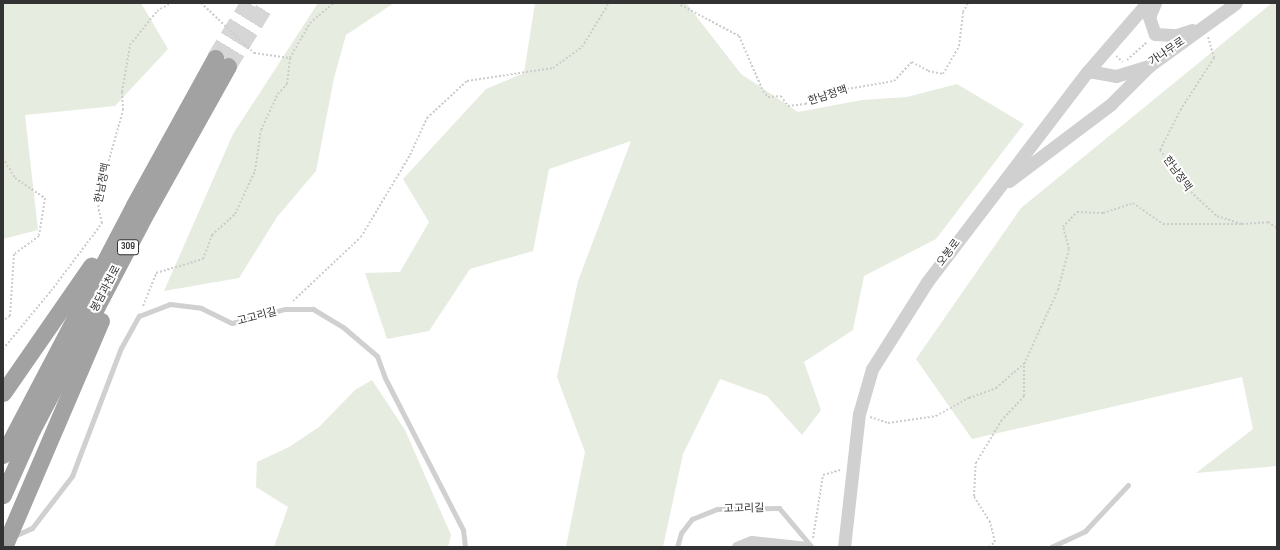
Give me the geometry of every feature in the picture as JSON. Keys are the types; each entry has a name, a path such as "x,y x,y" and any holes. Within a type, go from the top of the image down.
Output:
{"highway":[{"name":"봉담과천로","path":"3,495 26,425 140,208 222,62"},
{"path":"3,393 140,208"},
{"path":"6,540 44,457 140,208"},
{"name":"봉담과천로","path":"3,455 26,425"}],"street":[{"name":"오봉로","path":"844,547 852,466 860,414 872,369 927,282 1088,71 1147,3"},
{"path":"1155,3 1149,17 1155,34 1177,35 1206,26"},
{"name":"가나무로","path":"1088,71 1116,76 1149,66 1236,3"},
{"path":"996,191 1111,104 1149,66"},
{"path":"6,540 8,547"},
{"path":"738,547 752,542 811,543"}],"lane":[{"name":"고고리길","path":"139,316 170,304 200,308 232,323 285,309 313,309 343,327 377,356 385,378 463,530 465,547"},
{"path":"6,540 32,528 72,476 121,348 139,316"},
{"path":"1052,547 1085,531 1128,485"},
{"name":"고고리길","path":"677,547 681,532 692,519 717,509 780,508 812,547"}],"path":[{"name":"한남정맥","path":"3,349 51,291 102,223 98,207 101,200 100,192 123,110 122,92 130,45 157,11 171,3"},
{"path":"201,3 254,53 290,58"},
{"path":"139,316 156,273 203,259 212,235 235,214 255,171 261,130 278,94 287,84 290,58 310,23 334,3"},
{"path":"285,309 361,237 410,155 427,118 467,81 553,68 582,47 609,3"},
{"name":"한남정맥","path":"677,3 739,36 763,91 768,97 781,96 788,106 805,104 847,89 894,81 912,62 928,72 943,74 959,46 963,12 968,3"},
{"name":"한남정맥","path":"1206,26 1214,58 1181,109 1160,150 1190,192 1217,216 1242,224 1268,222 1277,228"},
{"path":"3,158 15,178 45,198 40,236 14,254 10,316 3,320"},
{"path":"989,547 995,542 990,522 974,496 976,463 1001,421 1024,396 1024,364 1058,290 1069,249 1063,227 1077,212 1103,213 1133,203 1163,224 1242,224"},
{"path":"860,414 888,423 936,416 969,398 996,388 1024,364"},
{"path":"811,543 824,476 852,466"}],"shaded area":[{"path":"3,3 141,3 168,49 115,106 25,115 38,230 3,239"},
{"path":"318,3 394,3 346,35 334,78 316,171 277,217 239,278 164,291 233,134"},
{"path":"535,3 686,3 741,74 798,112 862,100 907,97 957,84 1024,124 936,239 864,276 853,330 804,362 821,410 802,435 767,396 720,379 683,454 663,547 566,547 585,452 557,377 578,281 631,141 549,169 533,251 470,269 429,331 387,339 365,273 400,272 429,222 403,179 486,89 524,73"},
{"path":"1272,3 1277,3 1277,466 1196,473 1253,429 1242,377 972,439 916,359 1021,208"},
{"path":"372,380 405,430 451,535 448,547 274,547 288,507 256,487 257,462 289,447 319,427 355,390"}],"tunnel":[{"path":"215,58 249,3"},
{"path":"228,66 267,3"}]}
